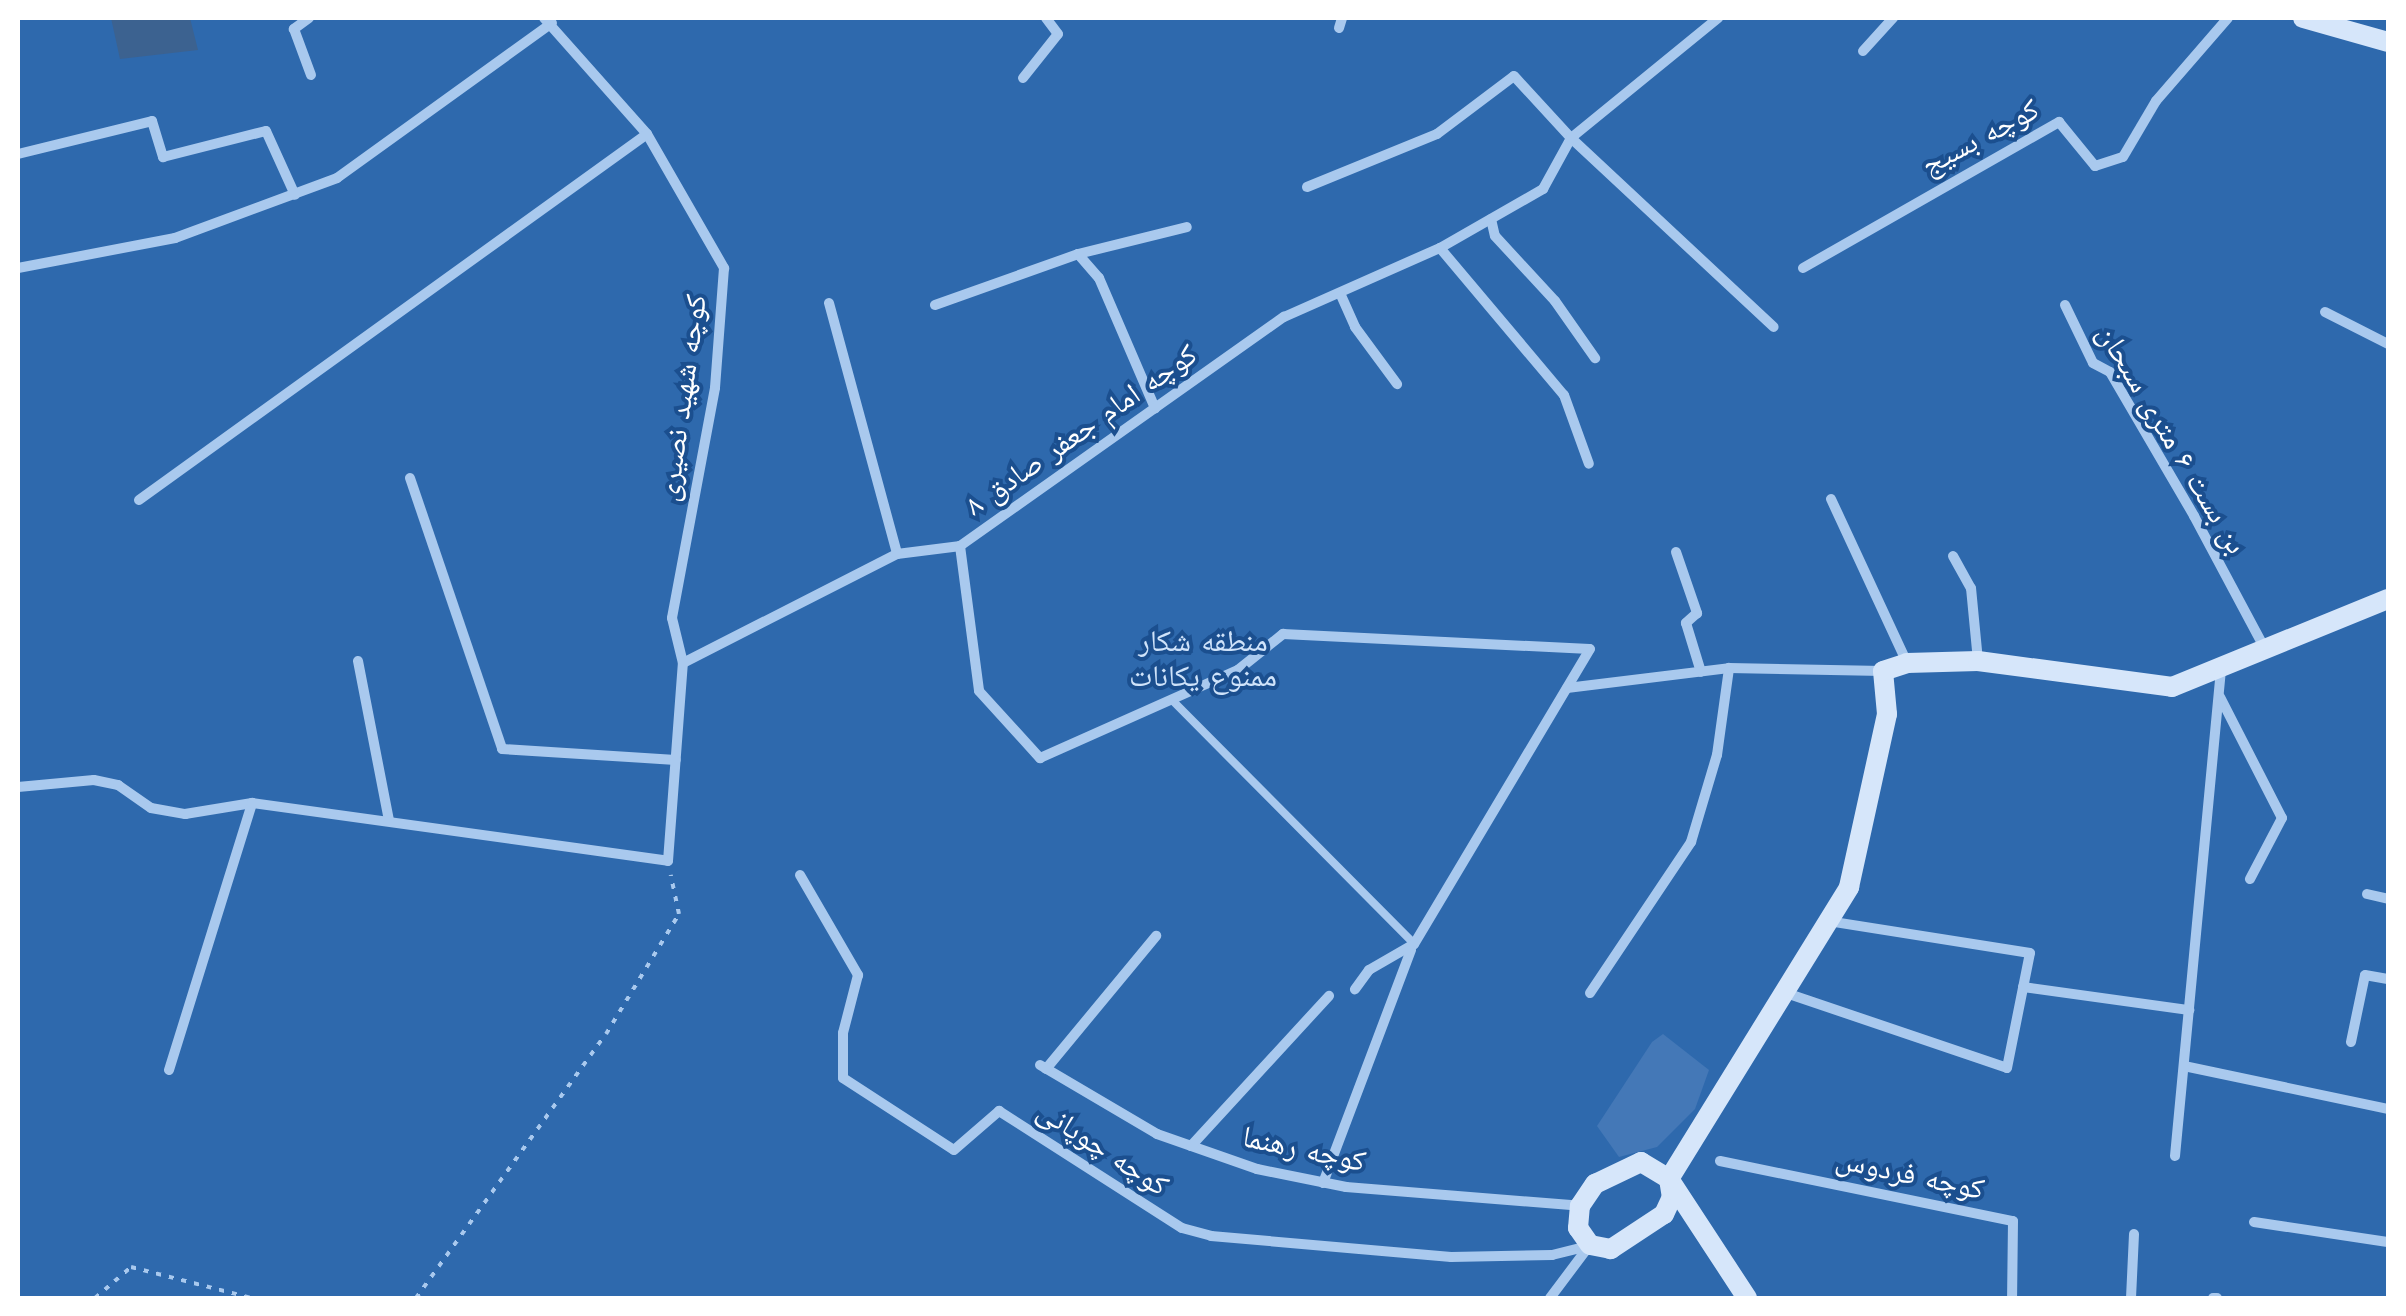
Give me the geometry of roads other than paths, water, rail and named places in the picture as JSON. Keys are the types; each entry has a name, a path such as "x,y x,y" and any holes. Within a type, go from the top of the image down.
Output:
{"street":[{"path":"309,18 294,29 311,75"},
{"path":"1023,78 1058,34 1046,18"},
{"name":"کوچه امام جعفر صادق ۸","path":"682,663 897,554 960,546 1284,318 1440,248 1542,189 1571,138 1718,18"},
{"path":"1864,50 1894,18"},
{"name":"کوچه بسیج","path":"1803,268 2059,122 2096,166 2122,157 2156,101 2228,18"},
{"path":"2303,18 2388,42"},
{"path":"18,268 175,238 337,178 548,20"},
{"name":"کوچه شهید نصیری","path":"548,20 646,134 724,268 715,388 672,618 682,663"},
{"path":"1307,186 1436,134 1514,76 1571,138 1774,328"},
{"path":"18,154 152,120 163,157 266,131 295,195"},
{"path":"139,500 646,134"},
{"path":"1491,219 1494,236 1555,300 1595,358"},
{"path":"935,305 1078,254 1186,227"},
{"path":"1440,248 1564,395 1588,464"},
{"path":"1078,254 1099,278 1155,408"},
{"path":"1340,292 1355,327 1398,384"},
{"path":"828,303 897,554"},
{"name":"بن بست ۶ متری سبحان","path":"2065,305 2093,362 2110,372 2194,516 2266,650"},
{"path":"2326,312 2388,344"},
{"path":"410,478 502,748 676,760"},
{"path":"1832,499 1907,663"},
{"path":"960,546 979,690 1040,758 1238,670 1283,634 1590,649 1414,944 1323,1183"},
{"path":"1676,552 1697,613 1686,622 1701,672"},
{"path":"1953,556 1971,588 1978,661"},
{"path":"1568,688 1729,668 1882,671 1907,663 1978,661 2172,686 2388,599"},
{"path":"358,661 389,821"},
{"path":"18,788 94,780 118,785 151,808 185,814 252,803 668,861 682,663"},
{"path":"1590,993 1691,842 1717,755 1729,668"},
{"path":"2176,1156 2221,668"},
{"path":"1747,1298 1668,1179 1640,1162 1595,1184 1580,1206 1578,1228 1590,1246 1611,1250 1648,1230 1672,1198 1668,1179 1849,887 1887,714 1882,671"},
{"path":"2220,696 2282,818 2250,879"},
{"path":"169,1070 252,803"},
{"name":"کوچه چوپانی","path":"800,875 858,975 843,1033 842,1078 954,1150 999,1111 1182,1228 1212,1236 1451,1257 1552,1255 1590,1246"},
{"path":"2366,894 2388,899"},
{"path":"1786,992 2006,1068 2030,953 1828,921"},
{"name":"کوچه رهنما","path":"1156,936 1043,1067 1191,1146 1256,1170 1323,1183 1580,1206"},
{"path":"1355,990 1369,970 1414,944"},
{"path":"2352,1042 2365,975 2388,980"},
{"path":"2023,986 2189,1010"},
{"path":"1191,1146 1329,996"},
{"path":"2184,1066 2388,1108"},
{"name":"کوچه فردوس","path":"1720,1160 2013,1221 2012,1298"},
{"path":"2254,1222 2388,1242"},
{"path":"2132,1298 2134,1234"},
{"path":"1550,1298 1590,1246"}],"lane":[{"path":"1173,701 1414,944"}],"park label":[{"name":"منطقه شکار ممنوع یکانات","path":"1203,658"}]}
